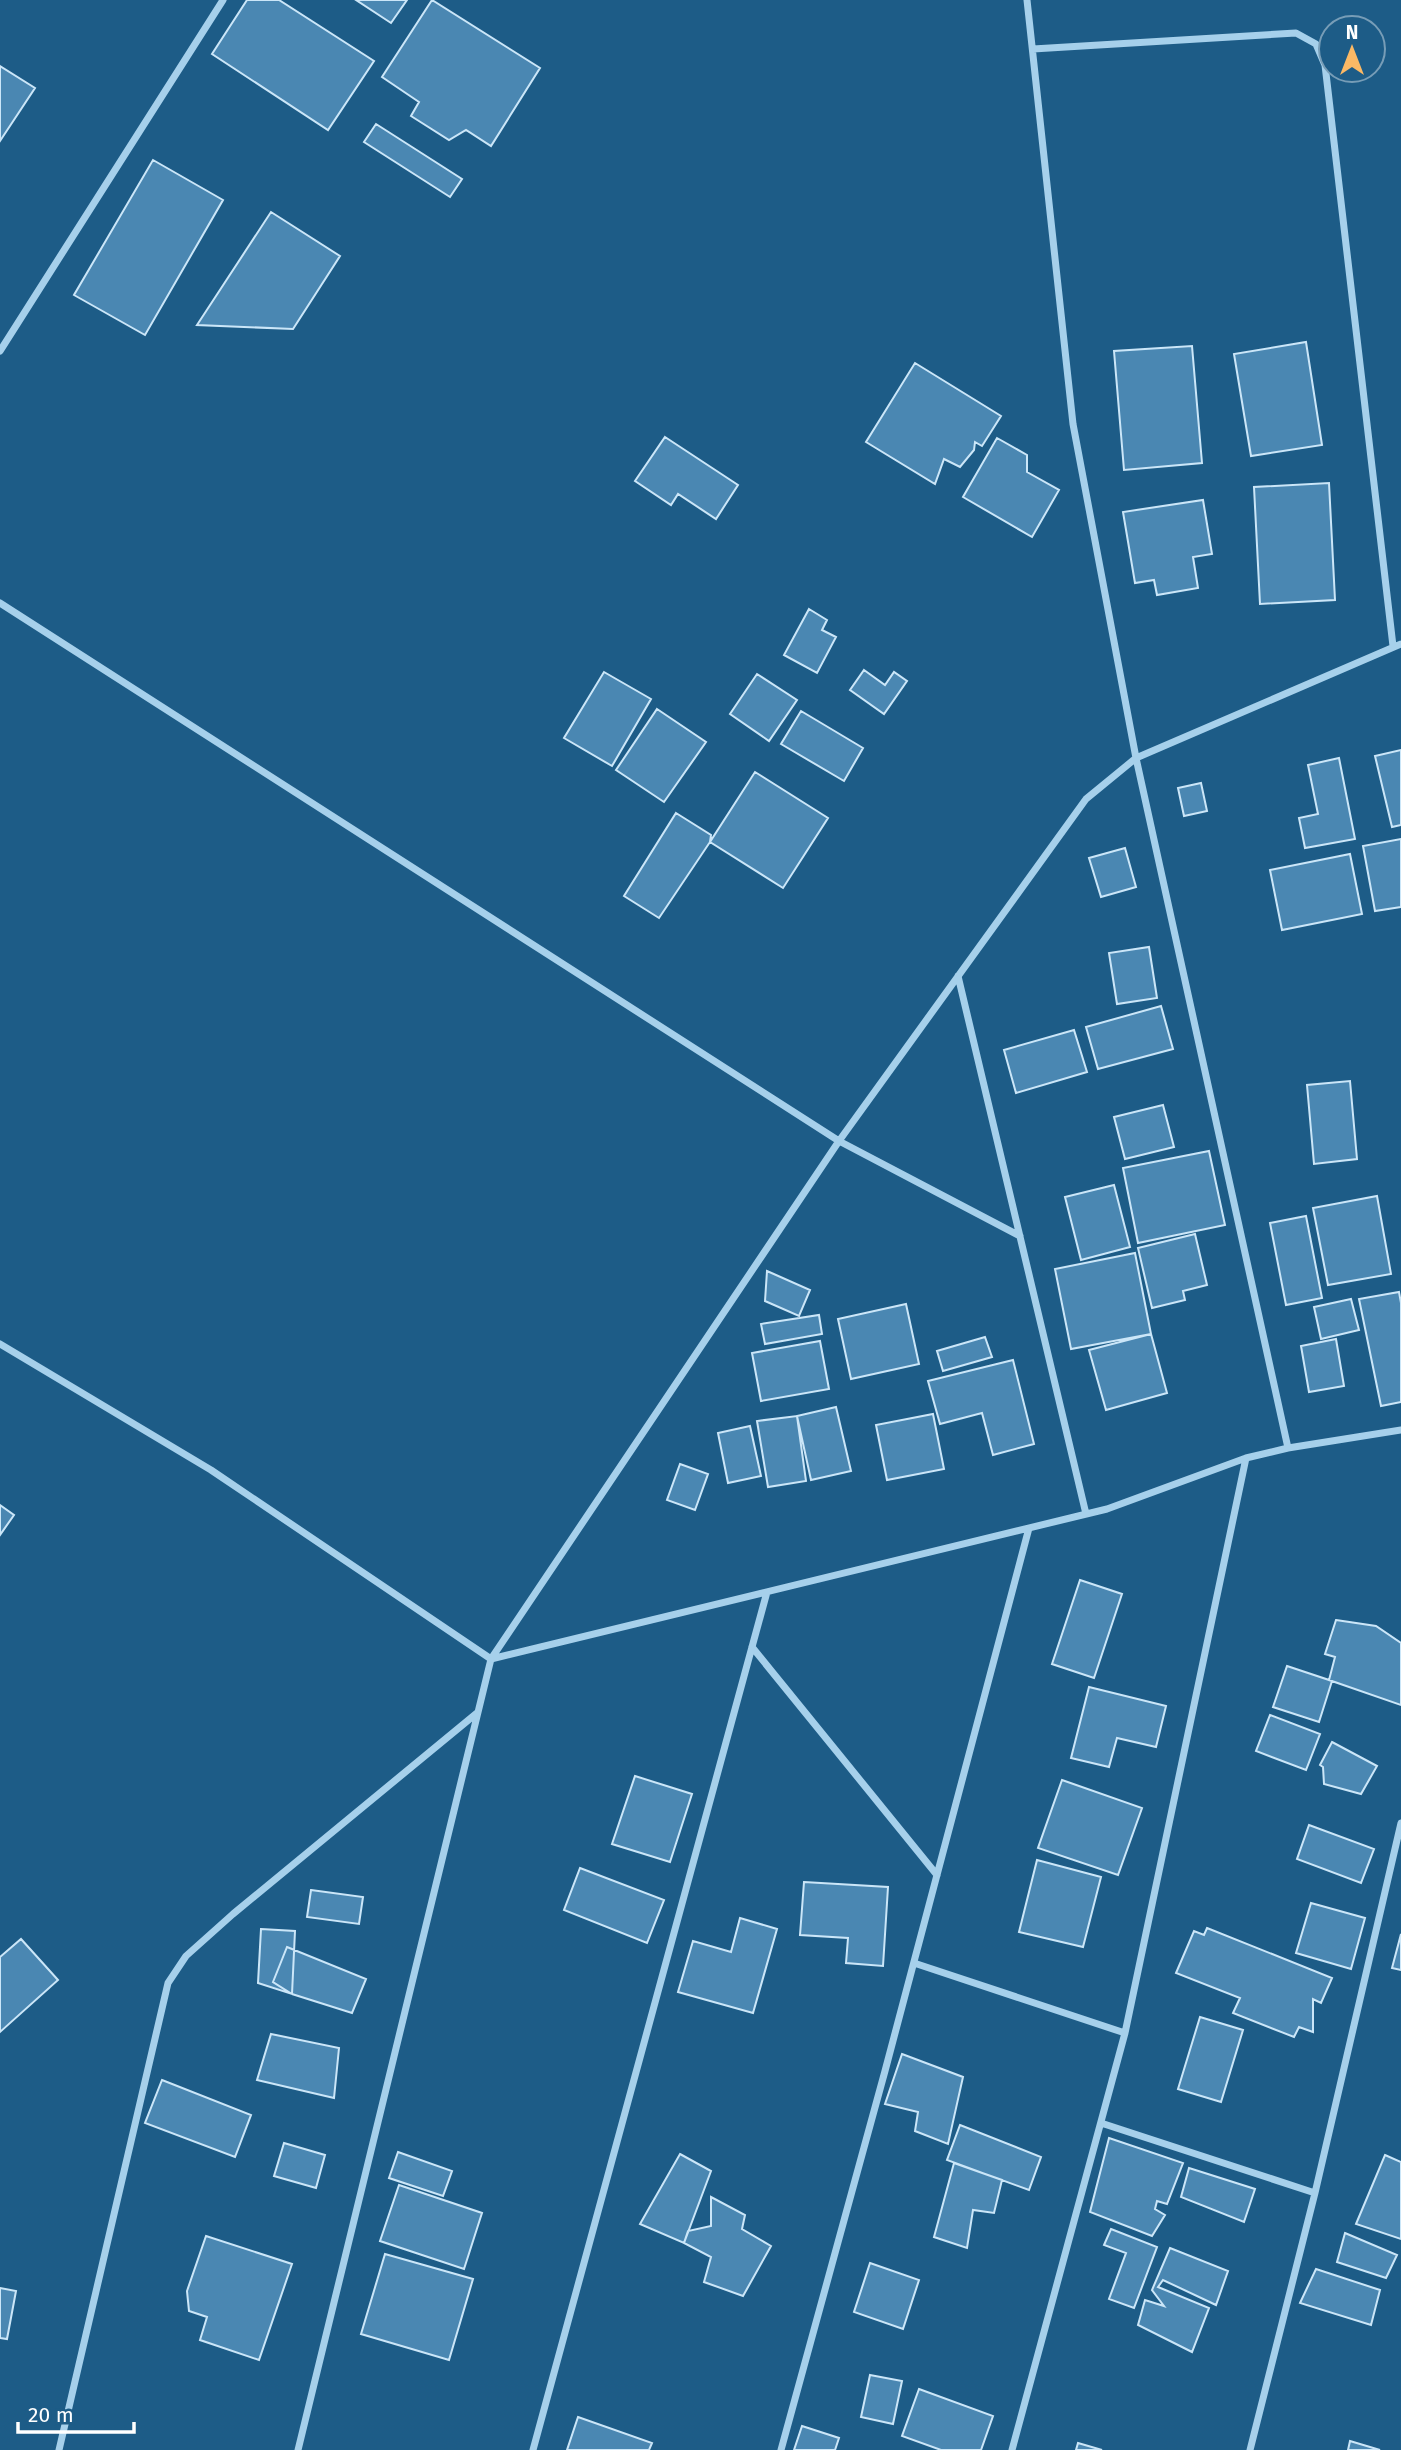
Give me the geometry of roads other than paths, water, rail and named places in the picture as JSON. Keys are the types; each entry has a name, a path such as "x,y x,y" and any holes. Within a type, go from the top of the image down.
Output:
{"street":[{"path":"0,351 223,0"},
{"path":"1027,0 1073,424 1136,758 1288,1448"},
{"path":"298,2450 491,1658 839,1141 1086,799 1136,758 1397,645 1325,65 1316,44 1296,33 1033,49"},
{"path":"0,603 839,1141 1020,1236"},
{"path":"958,976 1086,1514"},
{"path":"0,1344 211,1470 491,1658 1107,1509 1246,1458 1288,1448 1401,1430"},
{"path":"1012,2450 1125,2033 1246,1458"},
{"path":"781,2450 1029,1528"},
{"path":"533,2450 767,1592"},
{"path":"752,1647 937,1875"},
{"path":"59,2450 168,1983 186,1956 233,1914 478,1713"},
{"path":"1250,2450 1315,2193 1401,1823"},
{"path":"914,1963 1125,2033"},
{"path":"1101,2123 1315,2193"}]}
